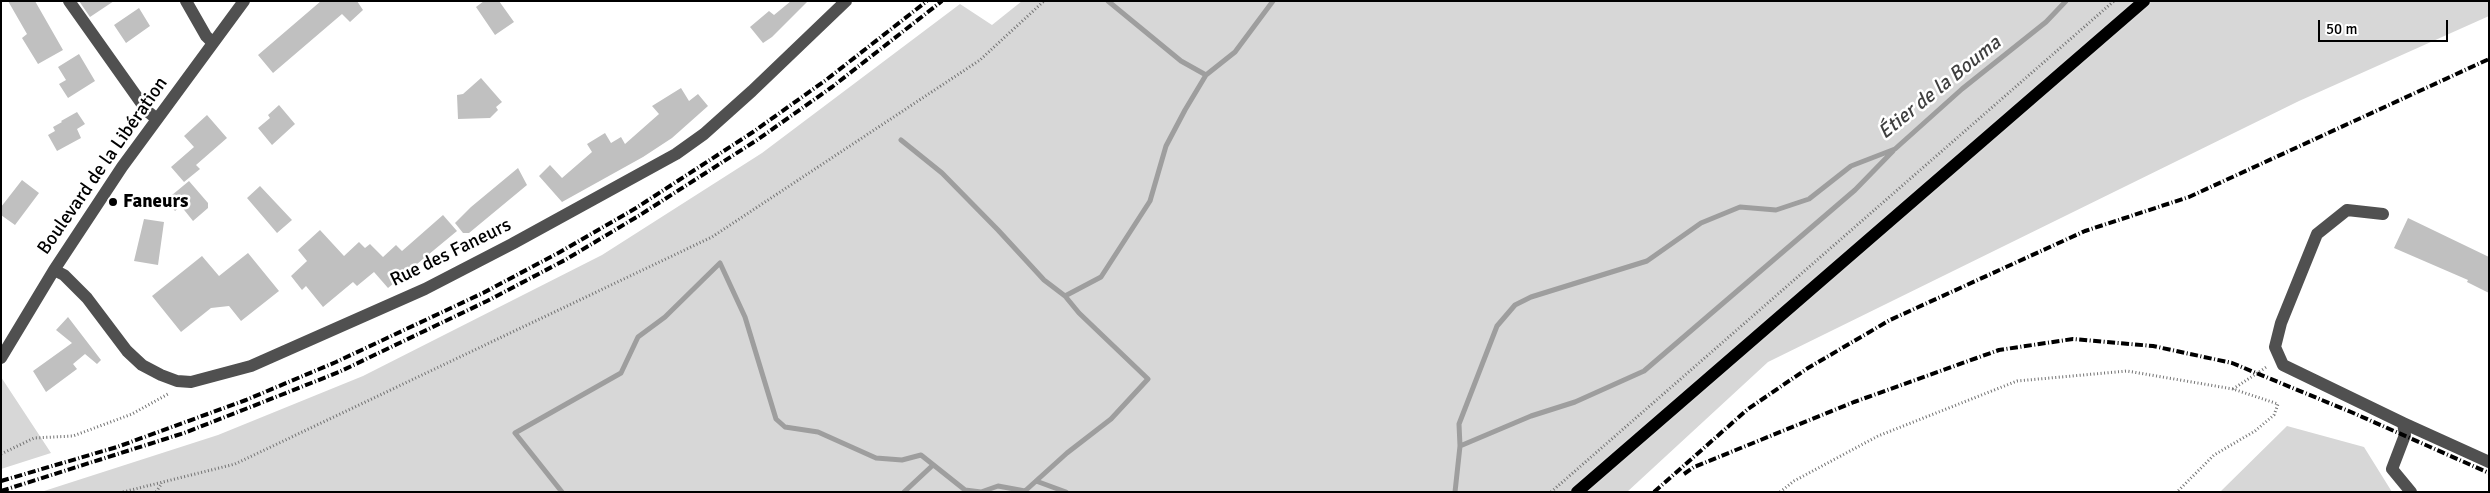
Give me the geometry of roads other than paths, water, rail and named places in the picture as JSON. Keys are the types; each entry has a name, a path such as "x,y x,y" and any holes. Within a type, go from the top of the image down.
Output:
{"main road":[{"path":"1577,492 2144,1"}],"street":[{"path":"69,1 147,111 157,118"},
{"path":"186,1 206,36 213,43"},
{"name":"Boulevard de la Libération","path":"1,358 54,270 157,118 244,1"},
{"name":"Rue des Faneurs","path":"54,270 64,275 87,298 127,351 142,365 177,381 191,382 251,366 434,284 635,178 676,154 704,134 752,91 846,1"},
{"path":"2383,214 2347,210 2317,234 2281,323 2275,348 2283,365 2489,462"},
{"path":"2403,423 2406,435 2392,469 2411,492"}],"waterway":[{"path":"1108,1 1181,61 1206,75"},
{"path":"1065,296 1101,277 1150,201 1166,146 1206,75 1235,52 1273,1"},
{"name":"Étier de la Bouma","path":"1455,492 1460,446 1459,424 1497,326 1515,305 1531,297 1647,261 1701,223 1740,207 1776,210 1809,199 1851,166 1895,149 1962,89 2046,22 2066,1"},
{"path":"901,140 942,173 1044,280 1065,296 1079,313 1148,379 1111,419 1067,453 1025,491 998,486 981,492"},
{"path":"1460,446 1531,416 1575,402 1644,371 1855,190 1893,151"},
{"path":"562,492 515,433 621,373 638,337 665,317 720,263 745,317 776,419 785,427 818,432 876,458 902,460 921,455 965,490 981,492"},
{"path":"904,492 933,465"},
{"path":"1036,481 1066,492"}],"railway":[{"path":"1,481 117,447 246,400 336,362 483,293 560,252 636,208 753,132 826,80 927,1"},
{"path":"1,491 184,433 248,408 339,372 487,301 565,260 640,215 757,140 832,87 942,1"},
{"path":"1654,492 1748,409 1808,368 1890,320 2085,231 2189,197 2489,59"},
{"path":"1684,474 1694,467 1854,402 1999,350 2073,339 2153,346 2232,363 2351,412 2489,473"}],"place":[{"name":"Faneurs","path":"113,202"}]}
